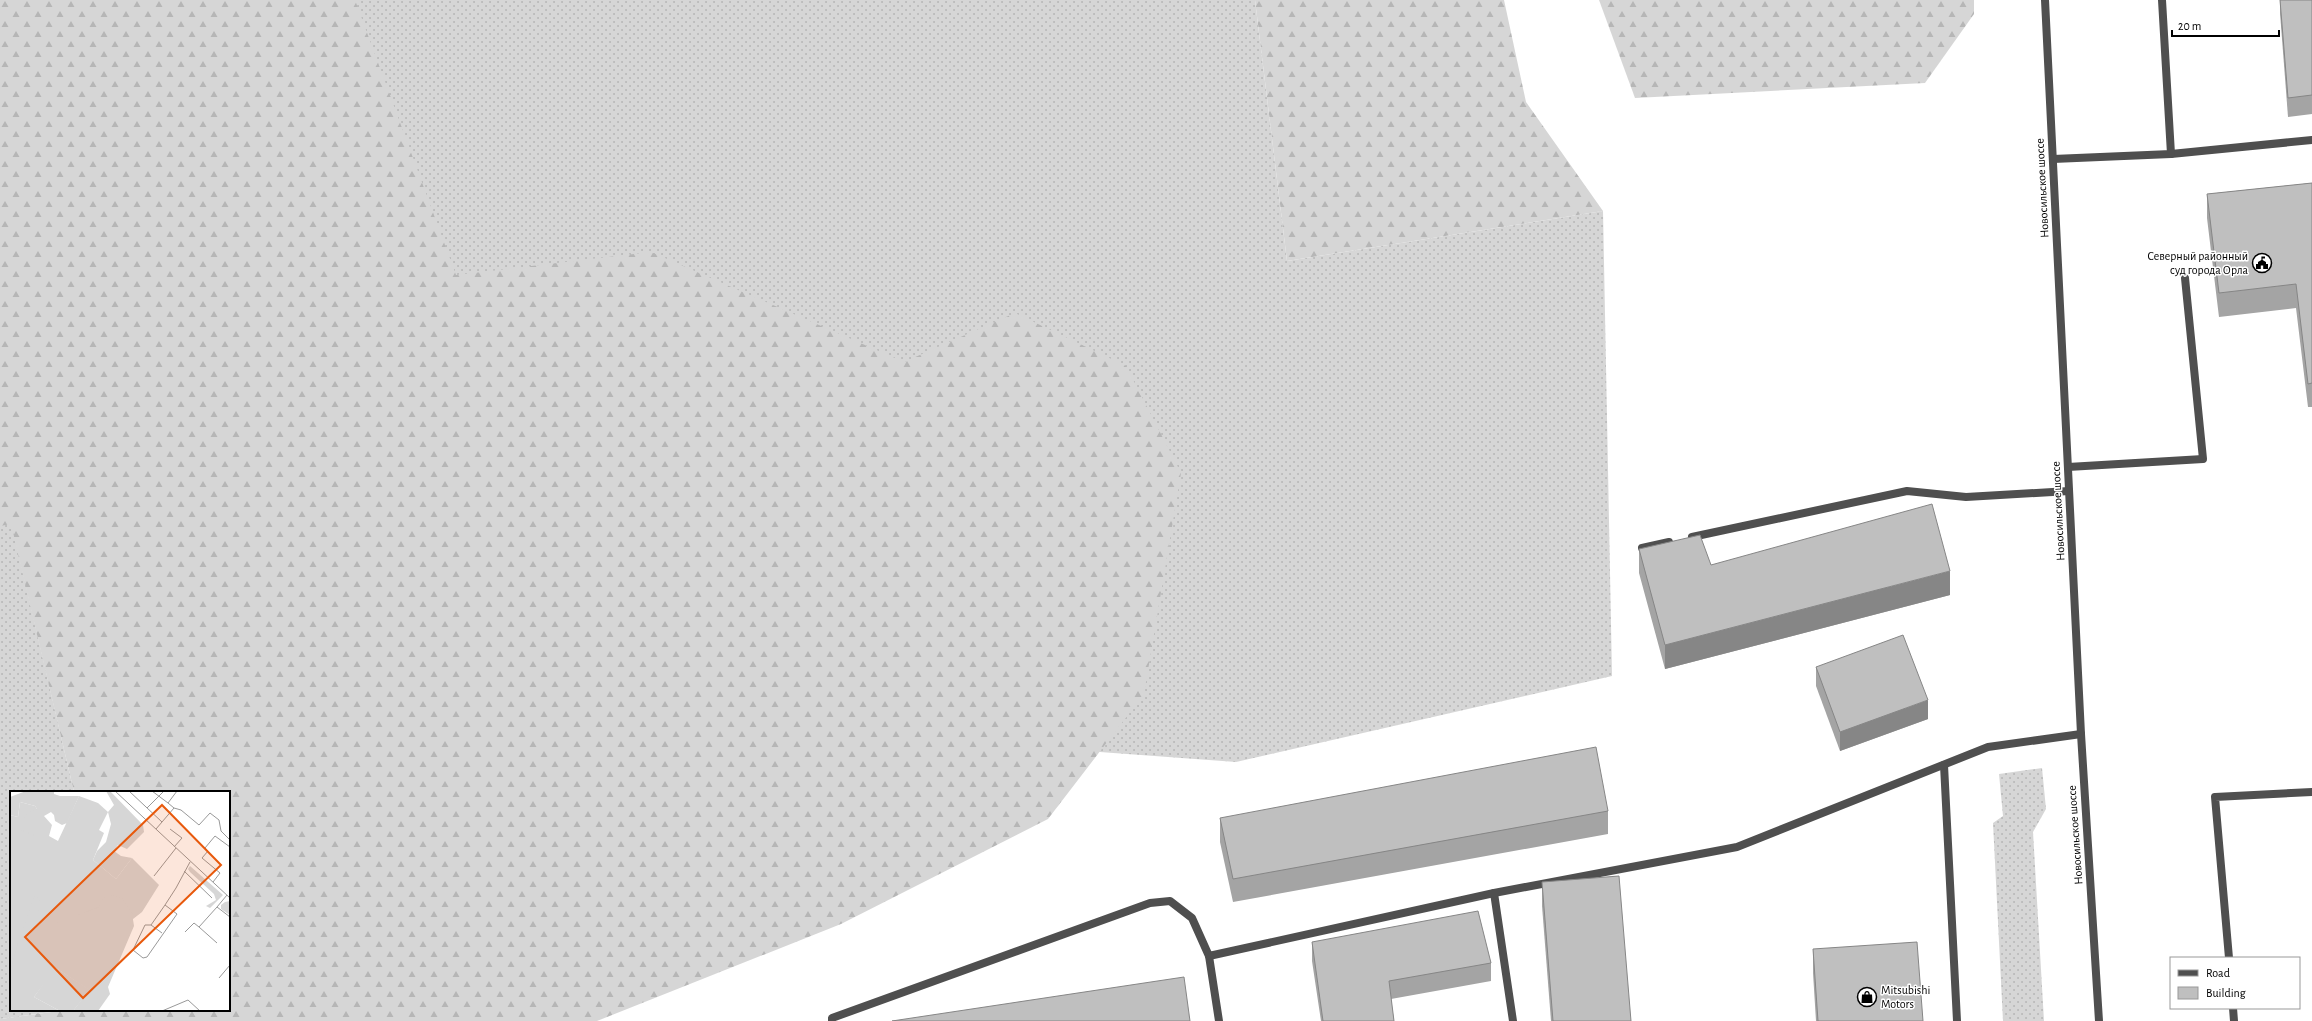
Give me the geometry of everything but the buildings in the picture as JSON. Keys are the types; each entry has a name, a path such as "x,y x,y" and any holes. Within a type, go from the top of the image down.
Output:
{"street":[{"name":"Новосильское шоссе","path":"2044,0 2081,734 2099,1021"},
{"path":"2162,0 2171,154"},
{"path":"2053,159 2171,154 2312,140"},
{"path":"2068,467 2203,460 2185,278"},
{"path":"1642,548 1907,491 1966,497 2069,491"},
{"path":"1209,956 1494,893 1736,847 1988,747 2081,734"},
{"path":"1944,764 1957,1021"},
{"path":"2229,957 2215,797 2312,792"},
{"path":"1494,893 1513,1021"},
{"path":"832,1021 832,1018 1150,903 1170,901 1192,918 1209,956 1219,1021"},
{"path":"2233,1009 2234,1021"}],"green space":[{"path":"0,0 1255,0 1287,261 1603,211 1612,676 1236,762 1100,752 14,534 74,791 10,791 10,1011 59,1011 0,1019"},
{"path":"0,0 355,0 456,275 651,252 904,362 1015,313 1126,366 1181,473 1144,694 1048,819 841,924 597,1021 0,1021 0,1019 59,1011 230,1011 230,791 74,791 11,524 0,526"},
{"path":"1255,0 1504,0 1526,102 1603,211 1287,261"},
{"path":"1599,0 1974,0 1974,14 1925,83 1635,98"},
{"path":"2042,768 2046,809 2033,832 2044,1021 2003,1021 1993,823 2003,816 1999,774"}],"place":[{"name":"Северный районный суд города Орла","path":"2262,263"},
{"name":"Mitsubishi Motors","path":"1867,997"}]}
